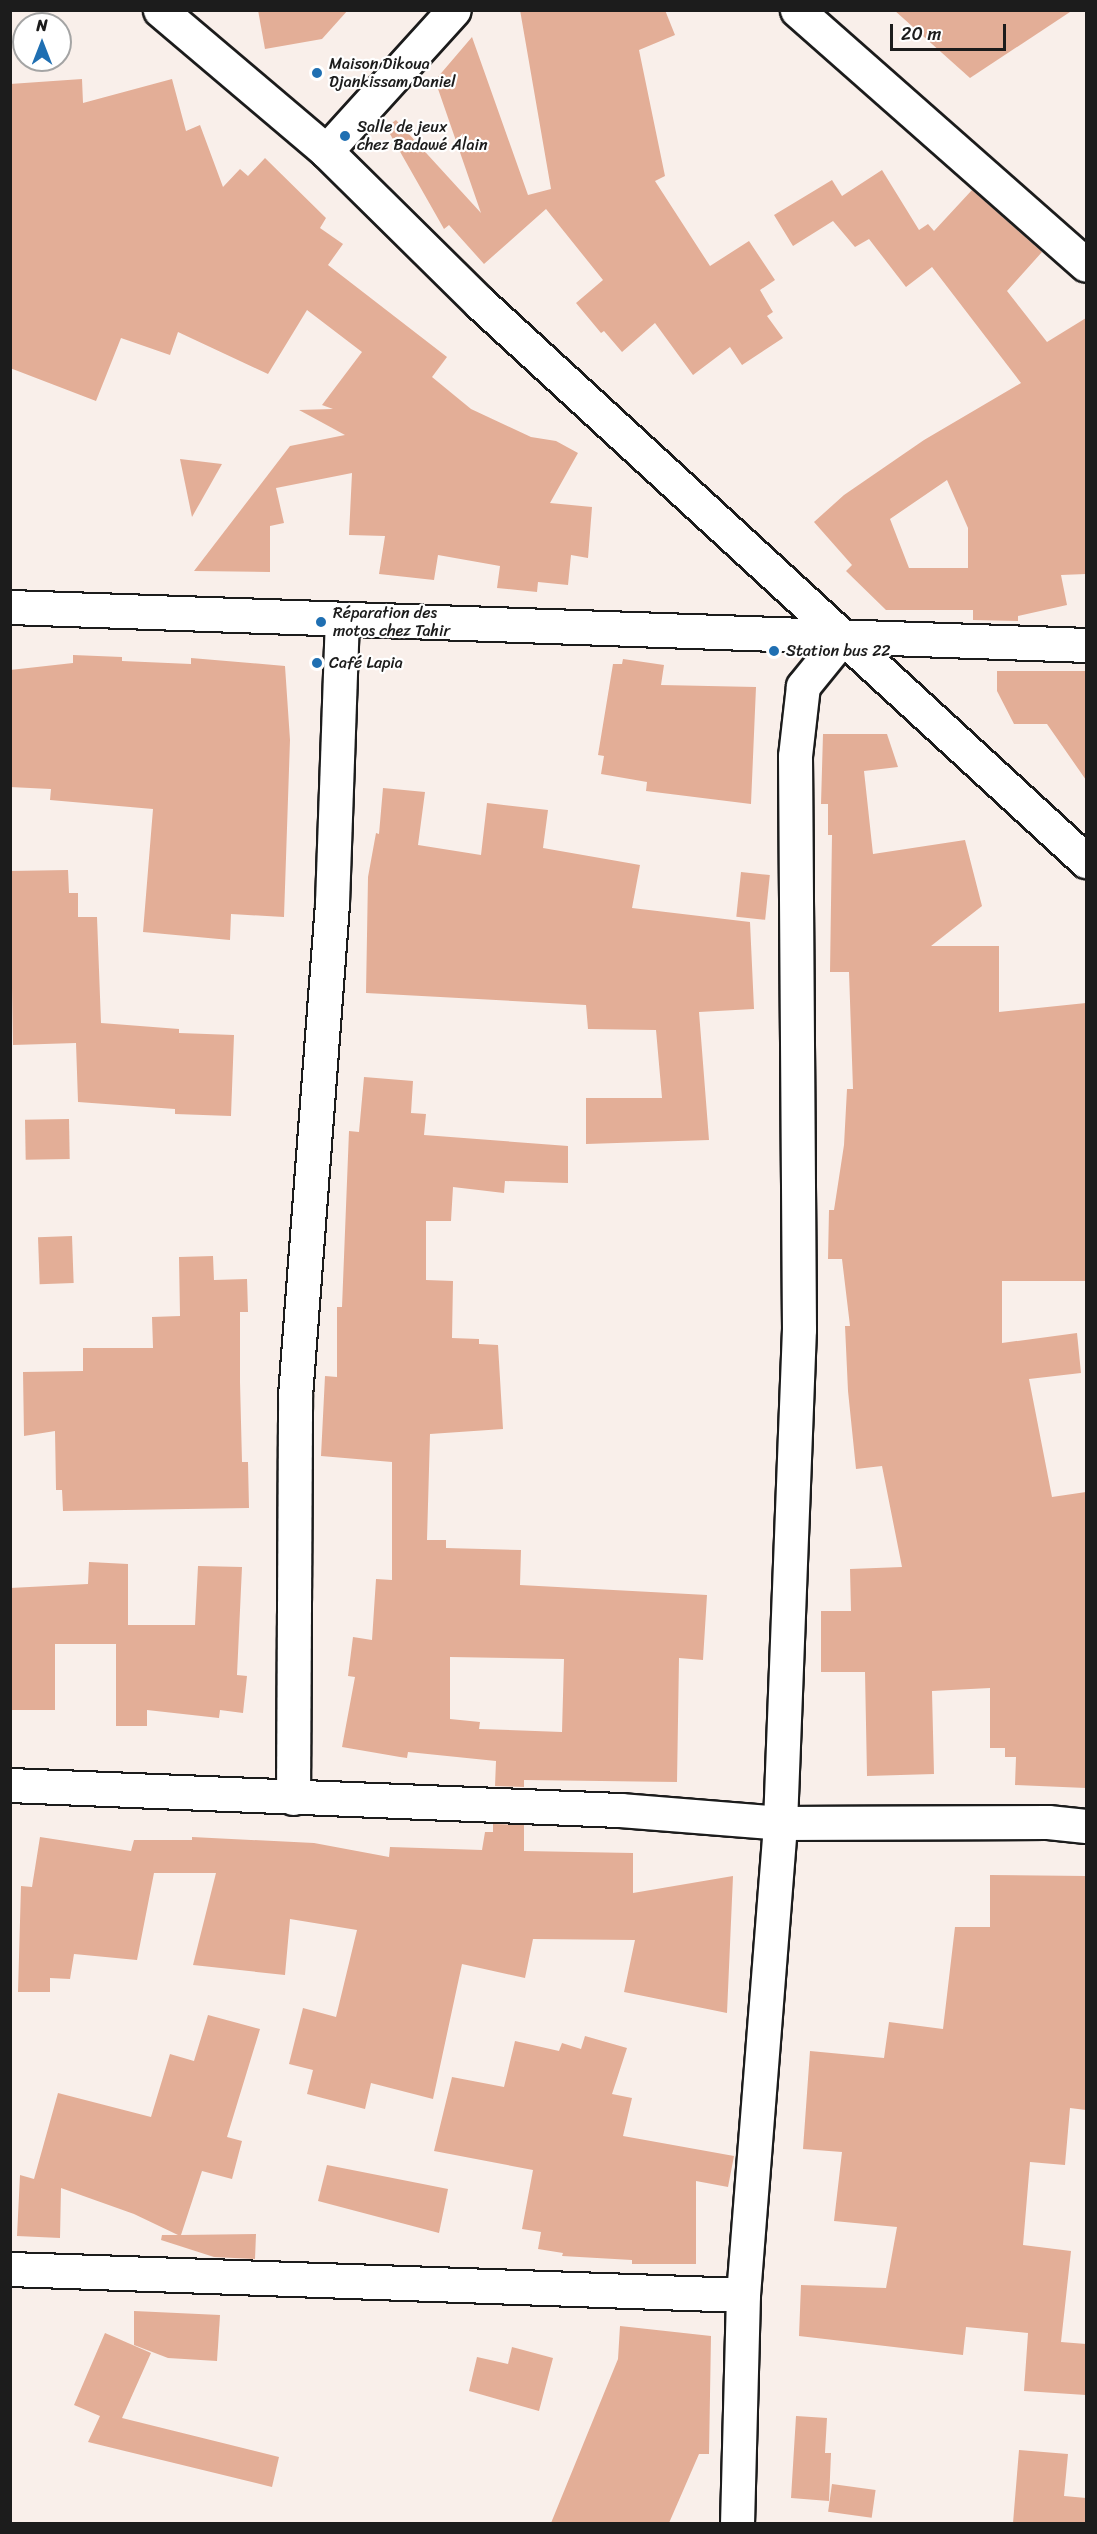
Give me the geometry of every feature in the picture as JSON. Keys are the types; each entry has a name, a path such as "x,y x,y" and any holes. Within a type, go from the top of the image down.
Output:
{"street":[{"path":"160,10 326,152 480,303 1086,861"},
{"path":"326,152 454,10"},
{"path":"797,10 1086,265"},
{"path":"10,607 342,621 1086,645"},
{"path":"293,1798 296,1396 332,903 342,621"},
{"path":"737,2523 743,2295 780,1823 799,1329 795,756 803,686 842,638"},
{"path":"10,1785 620,1810 780,1823 1048,1822 1086,1826"},
{"path":"10,2269 743,2295"}],"building":[{"path":"258,10 348,10 322,39 265,49"},
{"path":"520,10 665,10 675,35 639,50 665,176 655,181 710,266 749,241 775,280 760,290 773,312 767,316 783,338 742,365 730,347 693,375 655,323 622,352 604,331 601,333 576,303 603,280 546,209 484,264 449,225 444,229 386,127 396,120 481,213 437,86 437,78 472,37 528,195 551,189"},
{"path":"894,10 1073,10 970,78"},
{"path":"82,79 83,103 172,79 186,131 200,125 223,187 240,169 248,176 265,158 326,218 320,228 343,244 328,265 447,357 432,377 471,409 531,437 556,441 578,453 550,503 592,507 588,558 571,555 568,585 538,582 537,592 497,588 500,566 438,555 434,580 379,574 385,536 349,535 352,473 276,488 284,523 270,526 270,572 194,571 290,446 345,435 299,410 333,409 322,405 362,352 307,310 268,374 178,332 170,355 121,338 96,401 10,368 10,84"},
{"path":"882,170 919,230 928,224 934,231 972,190 1042,252 1007,291 1047,342 1086,318 1086,574 1061,575 1067,605 1018,616 1018,621 973,620 973,610 886,610 846,571 852,565 814,522 844,495 924,440 1021,383 932,267 906,287 869,239 855,247 833,221 793,246 774,215 832,180 842,196","holes":["947,480 968,528 968,568 909,568 890,519"]},
{"path":"180,459 222,464 192,517"},
{"path":"73,655 122,657 122,661 191,664 191,658 285,666 290,740 284,917 231,914 230,940 143,932 153,809 50,800 51,789 10,787 10,670 73,663"},
{"path":"623,659 664,665 661,685 756,687 751,804 646,791 647,782 601,774 604,756 598,755 613,664 622,664"},
{"path":"997,671 1086,671 1086,780 1047,724 1014,724 997,691"},
{"path":"823,734 887,734 898,767 864,771 873,854 965,840 982,906 931,946 999,946 999,1012 1086,1003 1086,1281 1002,1281 1002,1343 1077,1333 1081,1373 1029,1379 1052,1497 1086,1492 1086,1788 1015,1785 1016,1757 1005,1757 1005,1748 990,1748 990,1688 932,1691 934,1774 867,1776 865,1672 821,1672 821,1611 851,1611 850,1569 902,1567 882,1466 856,1469 848,1391 845,1326 850,1326 842,1259 828,1259 829,1210 834,1210 844,1145 847,1089 853,1089 849,972 830,972 832,835 828,835 828,804 821,804"},
{"path":"383,788 425,792 418,845 481,855 487,803 548,810 543,848 640,865 632,908 750,922 754,1009 699,1012 709,1140 586,1144 586,1098 662,1098 656,1030 588,1029 586,1005 366,993 368,877 376,833 379,834"},
{"path":"68,870 69,893 78,893 78,917 97,917 101,1023 179,1029 179,1033 234,1035 231,1116 175,1114 175,1109 78,1102 76,1043 13,1045 10,871"},
{"path":"741,872 770,875 765,920 736,917"},
{"path":"364,1077 413,1081 411,1113 426,1114 424,1135 568,1146 568,1183 505,1181 504,1193 453,1187 451,1221 426,1221 426,1280 453,1281 452,1338 479,1339 479,1344 498,1345 503,1429 430,1434 427,1540 446,1540 446,1548 521,1550 520,1585 707,1595 703,1660 679,1658 677,1782 524,1780 524,1787 495,1786 496,1761 408,1752 407,1758 342,1747 355,1677 348,1676 353,1637 372,1640 376,1579 392,1580 392,1462 321,1456 325,1376 337,1377 337,1307 342,1307 349,1131 359,1132","holes":["450,1657 564,1659 562,1732 479,1729 480,1722 450,1719"]},
{"path":"69,1119 70,1159 26,1160 25,1120"},
{"path":"72,1236 74,1283 40,1284 38,1237"},
{"path":"213,1256 214,1280 247,1279 248,1312 240,1312 240,1382 242,1462 248,1462 249,1508 63,1511 62,1490 56,1490 55,1431 24,1436 23,1372 83,1371 83,1348 153,1348 152,1317 180,1316 179,1257"},
{"path":"89,1562 128,1564 128,1625 195,1625 198,1566 242,1567 237,1675 247,1676 243,1713 220,1710 219,1718 147,1710 147,1726 116,1726 116,1644 55,1644 55,1710 10,1710 10,1588 88,1584"},
{"path":"493,1824 524,1825 524,1851 633,1853 633,1893 733,1876 727,2013 624,1992 635,1940 533,1939 525,1978 462,1964 433,2099 371,2083 365,2109 307,2094 313,2070 289,2064 303,2008 336,2017 357,1930 290,1919 285,1975 193,1965 216,1873 154,1873 137,1960 74,1954 70,1979 50,1978 50,1992 18,1992 21,1886 32,1887 40,1837 131,1851 134,1840 192,1840 192,1837 314,1843 389,1857 390,1847 482,1850 485,1832 493,1832"},
{"path":"990,1875 1086,1876 1086,2110 1070,2108 1065,2165 1030,2162 1023,2245 1071,2251 1061,2342 1086,2344 1086,2395 1024,2391 1028,2333 966,2327 963,2355 799,2336 801,2285 886,2288 897,2227 834,2221 842,2152 803,2149 810,2051 884,2058 889,2022 943,2029 955,1927 990,1927"},
{"path":"208,2015 260,2029 227,2137 242,2141 232,2179 202,2171 181,2235 256,2234 255,2259 214,2257 161,2240 162,2235 178,2235 134,2214 61,2188 60,2238 17,2236 20,2175 34,2179 58,2093 151,2117 170,2054 194,2061"},
{"path":"585,2036 627,2048 612,2094 632,2098 623,2136 734,2156 728,2187 696,2181 696,2264 632,2264 632,2260 562,2256 563,2253 538,2249 541,2232 522,2229 533,2170 434,2151 452,2077 504,2087 515,2041 559,2051 562,2043 581,2049"},
{"path":"327,2165 448,2189 439,2233 318,2201"},
{"path":"134,2311 220,2315 217,2361 168,2358 134,2345"},
{"path":"620,2326 711,2336 709,2454 699,2454 669,2523 551,2523 618,2359"},
{"path":"105,2333 151,2353 122,2418 279,2457 272,2487 88,2442 100,2416 74,2405"},
{"path":"512,2347 553,2358 539,2411 469,2391 477,2357 508,2364"},
{"path":"796,2416 827,2418 825,2453 831,2453 829,2501 791,2498"},
{"path":"1019,2450 1068,2454 1064,2496 1086,2498 1086,2523 1013,2523"},
{"path":"832,2484 876,2490 872,2518 828,2512"}],"place":[{"name":"Maison Dikoua Djankissam Daniel","path":"317,73"},
{"name":"Salle de jeux chez Badawé Alain","path":"345,136"},
{"name":"Réparation des motos chez Tahir","path":"321,622"},
{"name":"Station bus 22","path":"774,651"},
{"name":"Café Lapia","path":"317,663"}]}
